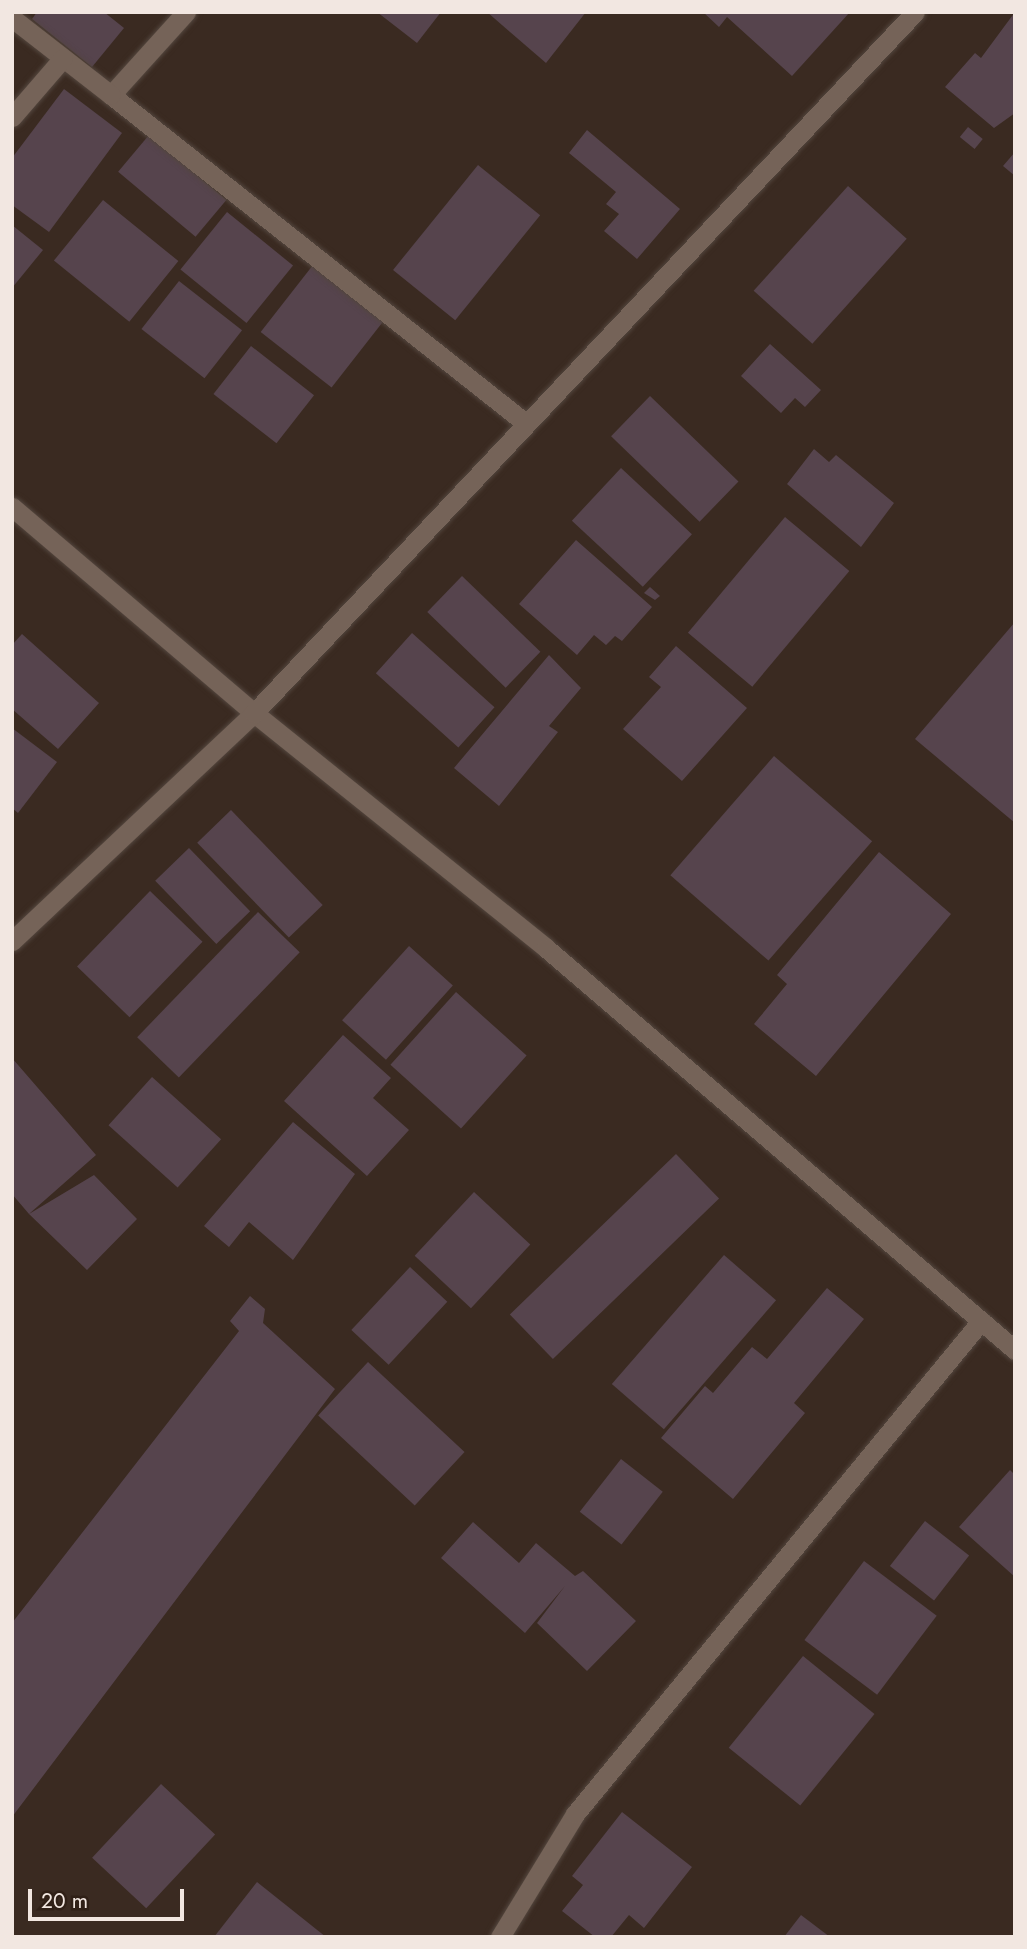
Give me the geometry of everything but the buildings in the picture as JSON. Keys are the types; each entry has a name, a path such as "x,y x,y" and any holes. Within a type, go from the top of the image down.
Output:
{"street":[{"path":"111,95 186,12"},
{"path":"12,942 254,713 523,421 915,12"},
{"path":"12,18 523,421"},
{"path":"12,117 63,58"},
{"path":"12,507 254,713 546,948 1015,1350"},
{"path":"500,1937 575,1814 981,1321"}]}
